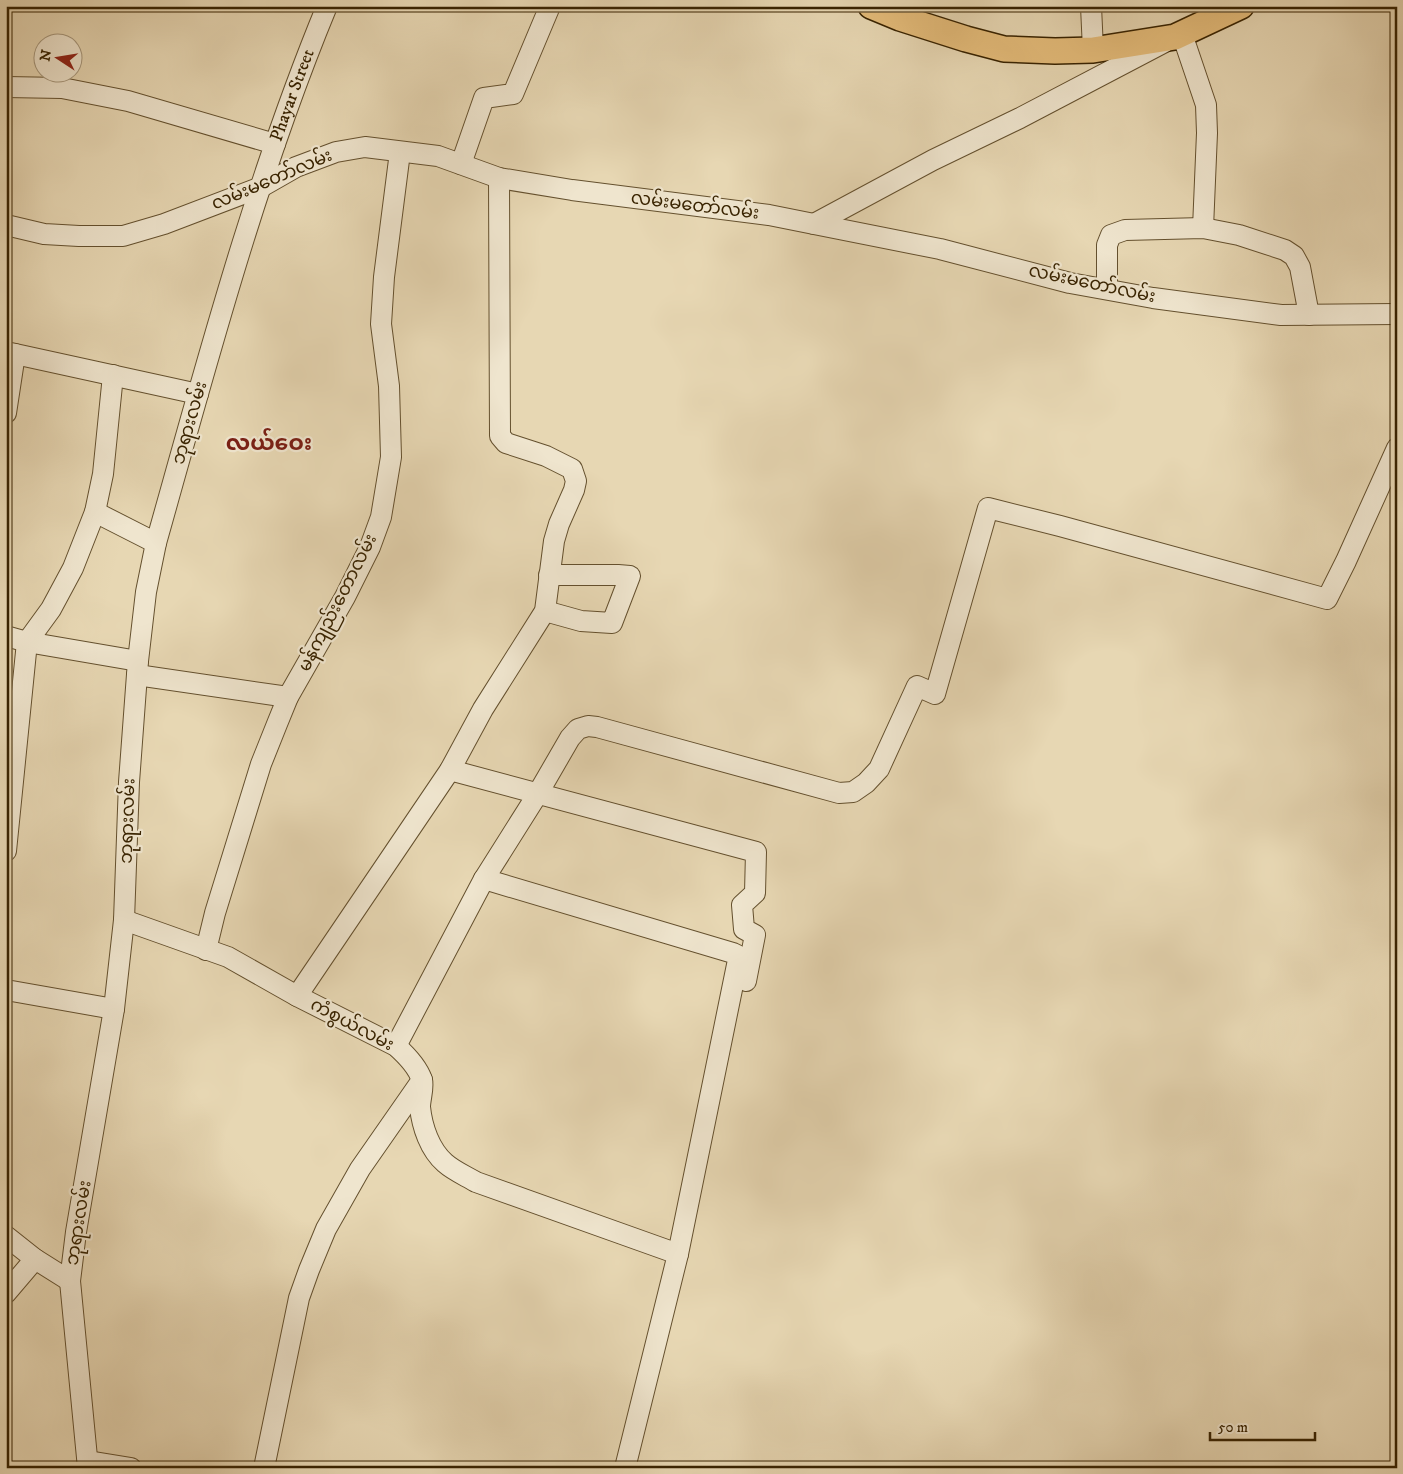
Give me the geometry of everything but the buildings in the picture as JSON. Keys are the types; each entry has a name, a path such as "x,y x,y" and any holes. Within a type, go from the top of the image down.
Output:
{"main road":[{"path":"878,8 966,39 1004,49 1055,51 1093,50 1179,35 1241,6"}],"street":[{"name":"Phayar Street","path":"261,187 301,69 328,6"},
{"path":"461,164 484,98 512,94 550,6"},
{"path":"1091,6 1093,50"},
{"path":"814,224 933,160 1020,118 1179,35 1206,105 1207,133 1203,228"},
{"path":"6,87 62,88 128,101 275,144"},
{"name":"လမ်းမတော်လမ်း","path":"6,225 44,234 123,236 164,224 261,187 296,167 336,152 365,147 438,156 499,178 814,224 940,249 1070,282 1153,298 1281,315 1397,314"},
{"name":"မန်ကျည်းတောလမ်း","path":"206,950 215,913 261,764 288,697 345,597 370,546 381,517 391,457 389,386 381,324 384,277 400,152"},
{"path":"297,996 450,770 483,709 545,611 554,541 576,481 572,469 546,456 506,443 500,436 499,178"},
{"name":"ဘုရားလမ်း","path":"88,1464 70,1281 76,1232 114,1009 124,920 129,782 146,592 156,542 198,394 243,238 261,187"},
{"path":"1107,289 1108,244 1111,235 1125,230 1203,228 1239,235 1284,250 1294,256 1300,268 1308,315"},
{"path":"6,413 10,353 198,394"},
{"path":"6,851 27,642 51,609 72,568 95,512 103,474 113,375"},
{"path":"396,1046 484,879 537,795 570,738 578,729 588,726 838,793 854,792 866,783 878,769 917,686 935,694 988,508 1327,599 1397,448"},
{"path":"95,512 156,542"},
{"path":"545,611 582,621 612,623 630,576 549,575"},
{"path":"6,636 138,668 288,697"},
{"path":"450,770 537,795 756,852 755,892 742,905 744,929 755,935 738,1022"},
{"path":"484,879 737,955 738,967 678,1254 625,1468"},
{"name":"ကံစွယ်လမ်း","path":"124,920 228,958 297,996 396,1046 408,1057 422,1080"},
{"path":"6,990 114,1009"},
{"path":"422,1080 420,1107 424,1124 428,1138 436,1153 446,1165 476,1182 678,1254"},
{"path":"264,1468 299,1298 309,1270 326,1229 360,1169 422,1080"},
{"path":"6,1236 35,1259 70,1281"},
{"path":"6,1293 35,1259"},
{"path":"88,1464 131,1468"}],"district":[{"name":"လယ်ဝေး","path":"269,443"}]}
